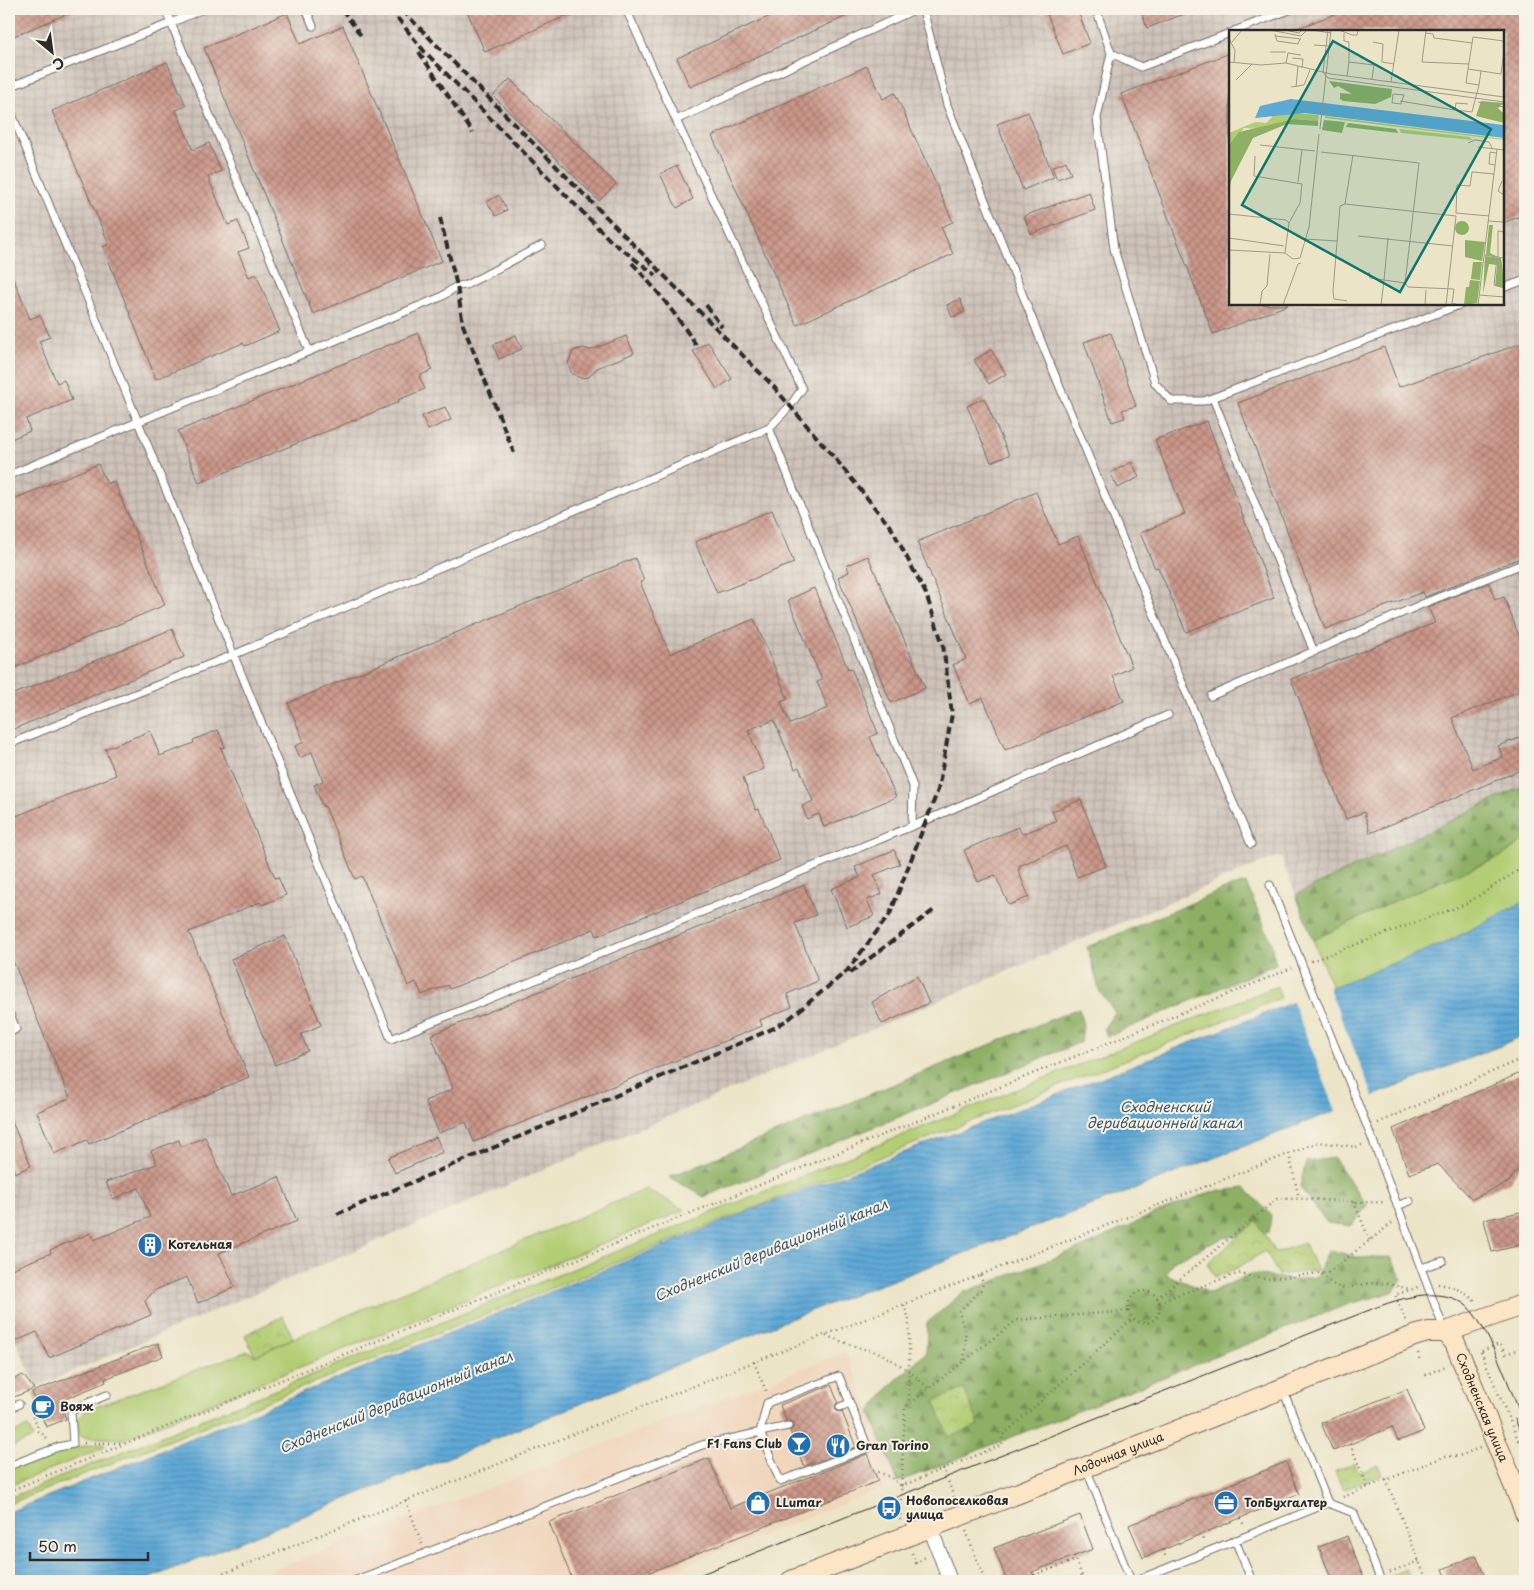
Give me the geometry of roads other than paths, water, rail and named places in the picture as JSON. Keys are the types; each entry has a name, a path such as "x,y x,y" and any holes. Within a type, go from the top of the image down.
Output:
{"street":[{"name":"Лодочная улица","path":"791,1581 1282,1390 1414,1336 1428,1332 1446,1332 1525,1304"},
{"name":"Сходненская улица","path":"1446,1332 1455,1343 1525,1512"},
{"path":"930,1527 950,1581"}],"lane":[{"path":"165,9 309,351"},
{"path":"9,88 203,9"},
{"path":"306,9 313,26"},
{"path":"9,744 233,655 768,428 790,406 802,389 626,9"},
{"path":"676,120 916,9"},
{"path":"923,9 947,105 1045,351 1202,731 1251,844"},
{"path":"1096,9 1111,53 1097,118 1114,249 1155,383 1171,402 1204,401 1213,398 1459,305"},
{"path":"1237,30 1292,9"},
{"path":"1111,53 1141,67 1229,33"},
{"path":"9,107 391,1040 912,826 1168,715"},
{"path":"9,475 441,297 457,286 466,285 542,245"},
{"path":"1504,288 1525,280"},
{"path":"1213,398 1314,652"},
{"path":"768,428 913,786 912,826"},
{"path":"1211,696 1426,602 1525,563"},
{"path":"1270,885 1300,964 1366,1124 1446,1332"},
{"path":"9,1012 16,1029 9,1033"},
{"path":"1397,1204 1410,1202"},
{"path":"1421,1268 1443,1260"},
{"path":"839,1376 868,1448 780,1481 760,1432 767,1403 839,1376"},
{"path":"1282,1390 1328,1502 1354,1513 1380,1579"},
{"path":"9,1466 58,1446 73,1444 72,1412 78,1407 107,1395"},
{"path":"840,1407 850,1403"},
{"path":"9,1408 19,1404"},
{"path":"354,1581 702,1445 788,1426"},
{"path":"1086,1467 1131,1581"},
{"path":"1135,1581 1328,1502"},
{"path":"1235,1540 1252,1581"}],"water":[{"name":"Сходненский деривационный канал","path":"1525,901 1525,1034 1500,1046 1125,1193 805,1313 143,1581 9,1581 9,1512 764,1205 1062,1093 1447,942"}],"tram line":[{"path":"684,1581 1372,1309 1418,1296 1438,1295 1451,1298 1463,1303 1472,1312 1490,1341 1525,1426"},
{"path":"1515,1419 1525,1444"}],"railway":[{"path":"342,9 362,37"},
{"path":"390,9 424,51 611,241 656,275"},
{"path":"337,1214 740,1043 774,1028 790,1018 847,971 890,914 938,790 952,714 943,645 926,594 892,529 773,386 401,9"},
{"path":"419,52 473,133"},
{"path":"440,218 457,286 463,325 514,453"},
{"path":"632,263 667,304 698,348"},
{"path":"706,305 722,327"},
{"path":"850,973 934,910"}],"place":[{"name":"Котельная","path":"150,1245"},
{"name":"Вояж","path":"43,1407"},
{"name":"F1 Fans Club","path":"799,1444"},
{"name":"Gran Torino","path":"838,1446"},
{"name":"LLumar","path":"758,1503"},
{"name":"ТопБухгалтер","path":"1226,1503"},
{"name":"Новопоселковая улица","path":"889,1508"}]}
